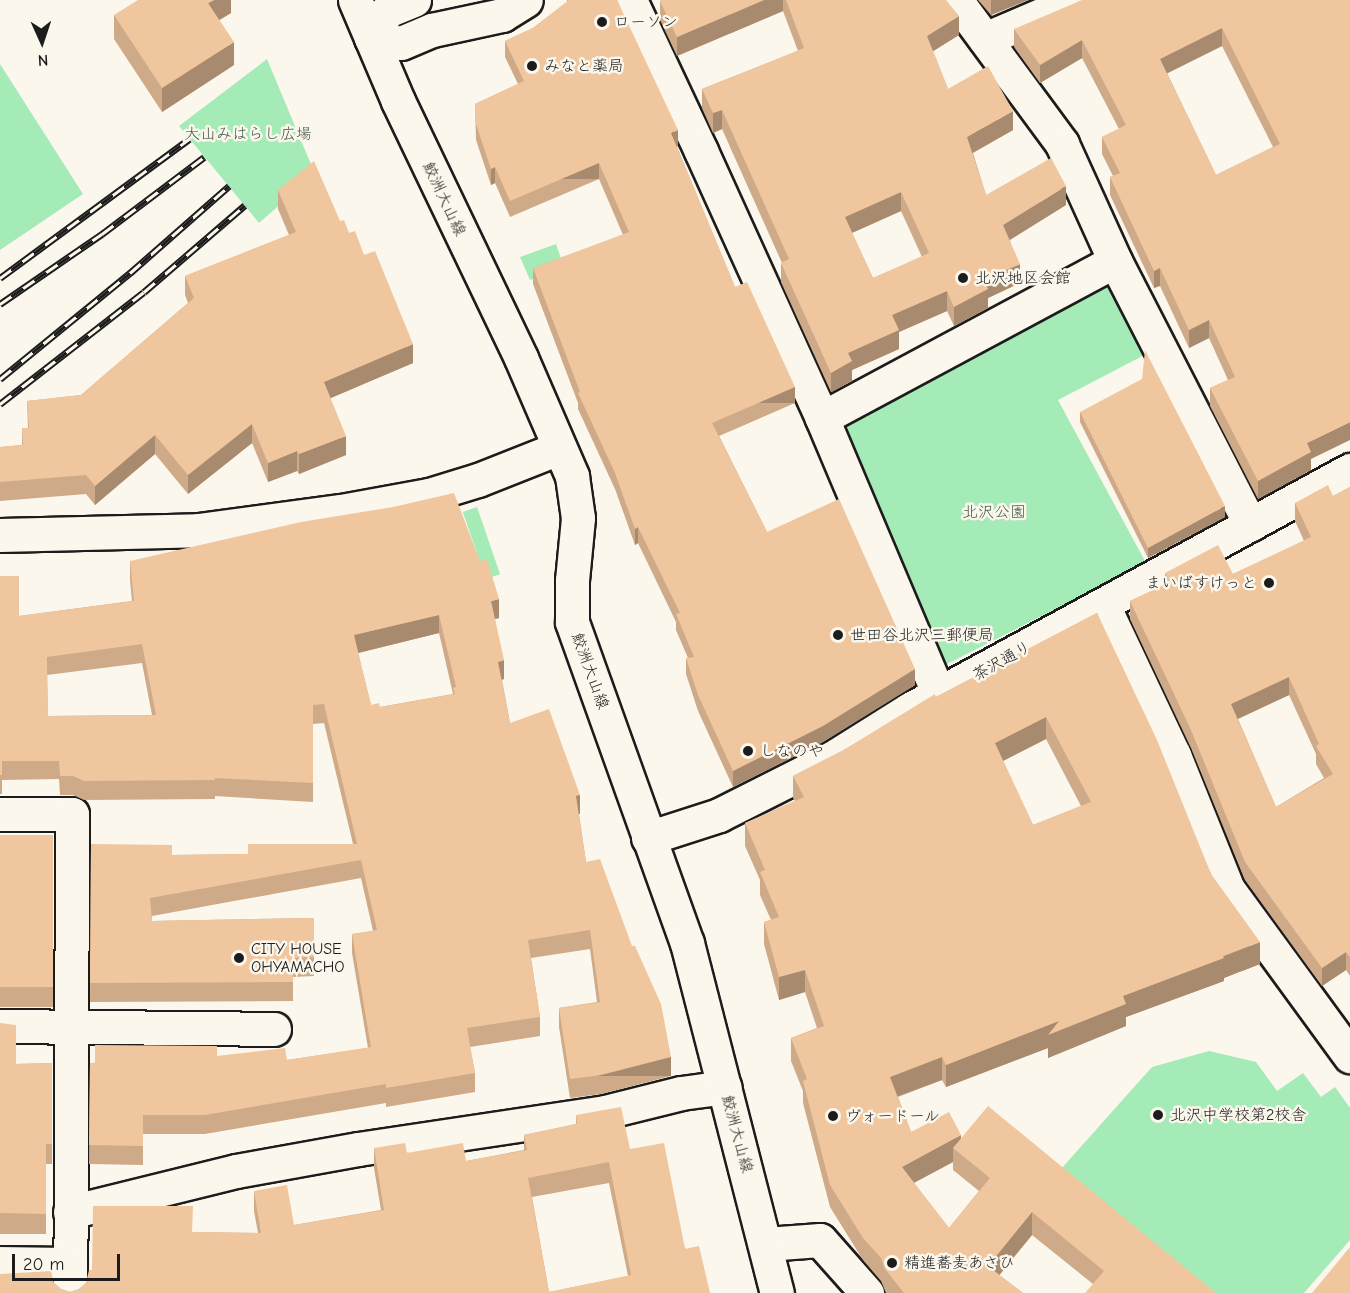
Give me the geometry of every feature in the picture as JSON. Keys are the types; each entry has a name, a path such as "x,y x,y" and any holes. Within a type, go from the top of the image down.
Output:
{"street":[{"name":"鮫洲大山線","path":"356,0 464,242 521,358 572,476 578,518 572,580 572,622 687,943 777,1293"},
{"path":"414,0 387,11 371,38 401,43 479,10 514,9 526,0"},
{"path":"630,0 822,418 939,695"},
{"path":"956,0 1062,144 1115,261 1250,524"},
{"path":"985,39 1076,0"},
{"path":"822,418 1115,261"},
{"path":"0,536 198,530 320,515 429,495 478,480 559,448"},
{"name":"茶沢通り","path":"648,838 719,815 832,758 910,709 1350,470"},
{"path":"1103,605 1174,755 1228,889 1350,1056"},
{"path":"0,814 72,814 69,1027 70,1278 0,1263"},
{"path":"0,1026 274,1029"},
{"path":"70,1212 236,1171 358,1149 605,1112 681,1094 725,1087"},
{"path":"766,1244 820,1240 867,1293"}],"green space":[{"name":"大山みはらし広場","path":"267,59 315,174 259,223 179,126"},
{"path":"0,64 83,194 0,250"},
{"path":"556,244 565,270 530,280 520,257"},
{"name":"北沢公園","path":"1102,283 1116,286 1154,350 1058,400 1146,563 943,666 836,435 842,420"},
{"path":"477,507 500,574 486,579 463,512"},
{"path":"1209,1051 1256,1062 1277,1091 1303,1073 1321,1097 1335,1087 1350,1108 1350,1240 1304,1293 1210,1293 1061,1169 1152,1067"}],"building":[{"path":"138,0 214,0 208,3 234,42 162,88 114,15"},
{"path":"569,0 617,0 678,130 671,133 735,287 747,282 795,387 712,423 767,532 839,499 915,669 823,726 733,771 698,695 686,658 694,657 676,614 680,613 638,527 635,529 615,473 578,393 580,392 533,268 629,232 599,163 510,201 495,167 491,169 476,124 475,104 524,81 505,41 533,28"},
{"path":"764,0 677,37 660,1"},
{"path":"786,0 946,0 959,16 927,36 948,89 988,66 1013,111 967,137 986,195 1051,158 1066,186 1003,225 1020,264 984,280 988,289 954,307 947,291 892,315 899,330 848,353 852,361 831,373 781,263 789,259 722,110 713,113 702,89 804,48","holes":["901,192 929,253 873,278 845,217"]},
{"path":"1082,0 1350,0 1350,422 1307,443 1311,452 1258,481 1210,388 1235,377 1209,320 1189,330 1160,268 1154,271 1110,177 1120,173 1102,137 1126,125 1082,40 1040,65 1014,29","holes":["1222,28 1280,144 1216,175 1160,59"]},
{"path":"314,161 340,221 344,220 349,233 355,231 364,255 375,251 413,344 324,382 346,436 299,454 297,451 268,463 252,424 188,475 155,435 95,486 86,475 0,482 0,447 23,445 22,428 29,428 27,401 81,395 194,298 185,276 296,232 278,190"},
{"path":"1145,350 1225,506 1148,548 1080,412 1142,379"},
{"path":"1328,485 1333,496 1350,487 1350,957 1346,952 1322,968 1245,862 1191,730 1130,601 1170,582 1165,573 1218,545 1233,574 1311,537 1295,503","holes":["1289,677 1319,744 1316,746 1333,774 1276,807 1231,704"]},
{"path":"454,493 480,561 487,559 499,599 491,601 504,660 498,662 510,723 549,709 580,795 576,796 586,862 600,859 632,946 635,946 661,1004 671,1057 601,1075 570,1079 559,1008 600,1002 590,930 528,940 540,1017 467,1028 475,1073 386,1088 386,1084 205,1115 143,1115 143,1146 89,1145 90,1063 95,1063 95,1045 217,1046 217,1056 285,1048 287,1060 371,1047 352,934 377,930 361,860 150,898 152,921 314,918 314,957 293,958 293,982 90,983 91,844 172,845 172,855 248,854 248,844 357,844 324,704 313,705 313,783 215,778 215,780 84,781 73,776 60,776 59,761 2,761 2,775 0,775 0,576 19,576 19,616 134,601 130,561 301,522 393,507","holes":["439,615 456,687 453,688 455,694 380,707 379,703 371,705 354,635","142,644 156,715 48,716 47,657"]},
{"path":"1097,613 1157,740 1211,874 1260,942 1123,996 1126,1004 1048,1035 1059,1021 946,1065 942,1057 890,1077 911,1132 949,1112 961,1135 902,1167 949,1228 990,1178 953,1148 988,1106 1216,1293 1085,1293 1104,1271 1032,1212 988,1266 1023,1293 904,1293 885,1269 881,1258 863,1238 830,1185 803,1081 807,1079 791,1038 824,1026 805,970 779,977 764,922 779,917 760,872 765,870 745,823 804,797 793,776 842,751 935,694 936,697","holes":["1046,717 1091,802 1033,825 995,743"]},
{"path":"0,835 53,835 53,987 0,987"},
{"path":"0,1023 16,1025 16,1064 52,1063 52,1144 46,1144 46,1214 0,1213"},
{"path":"621,1107 630,1149 664,1143 685,1249 699,1246 710,1293 0,1293 0,1274 51,1271 54,1283 70,1292 86,1283 89,1270 92,1270 93,1206 193,1206 192,1232 261,1233 254,1191 287,1185 294,1225 384,1210 374,1148 405,1143 407,1153 463,1143 466,1161 527,1150 524,1135 577,1124 576,1115","holes":["609,1162 631,1275 549,1292 528,1178"]},
{"path":"1350,1247 1350,1293 1312,1293"}],"railway":[{"path":"0,278 189,139"},
{"path":"0,304 102,234 204,157"},
{"path":"0,379 130,273 229,186"},
{"path":"0,404 144,292 245,205"}],"place":[{"name":"ローソン","path":"602,22"},
{"name":"みなと薬局","path":"532,66"},
{"name":"北沢地区会館","path":"963,278"},
{"name":"まいばすけっと","path":"1269,583"},
{"name":"世田谷北沢三郵便局","path":"838,635"},
{"name":"しなのや","path":"748,751"},
{"name":"CITY HOUSE OHYAMACHO","path":"239,958"},
{"name":"北沢中学校第2校舎","path":"1158,1115"},
{"name":"ヴォードール","path":"833,1116"},
{"name":"精進蕎麦あさひ","path":"892,1263"}]}
